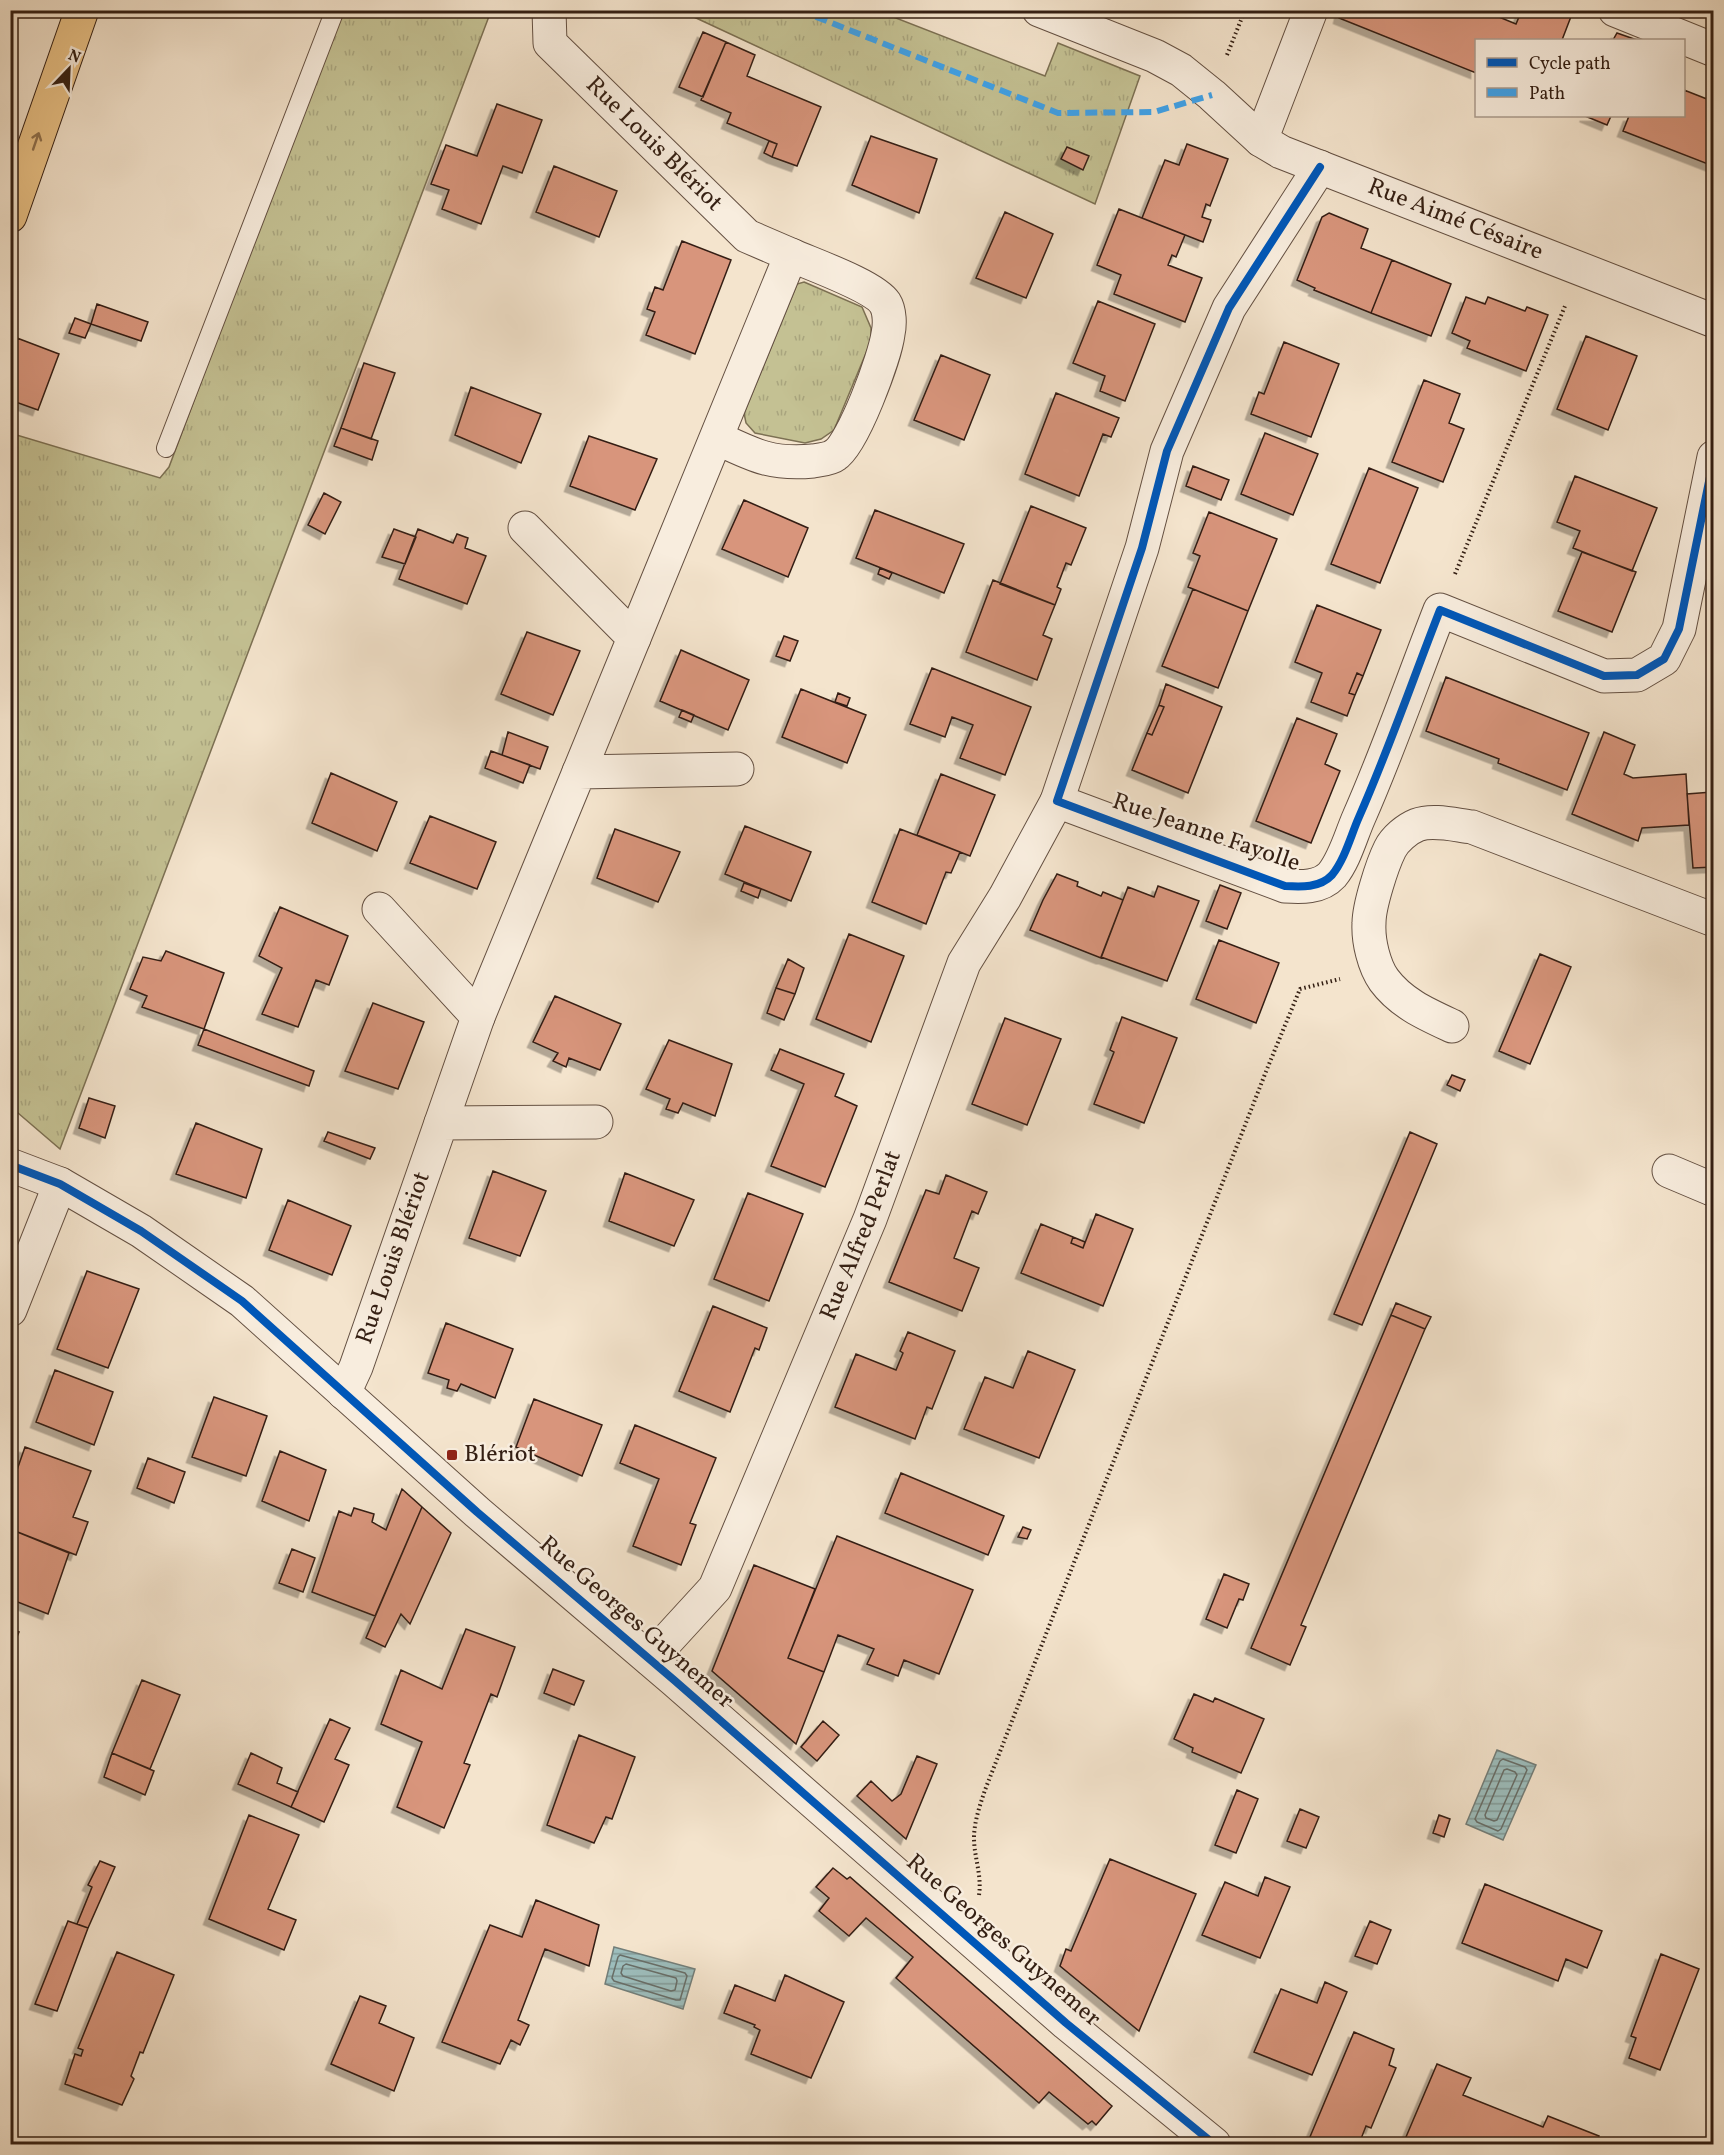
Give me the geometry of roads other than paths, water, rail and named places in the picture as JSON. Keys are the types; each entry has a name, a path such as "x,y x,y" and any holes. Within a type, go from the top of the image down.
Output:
{"main road":[{"path":"10,216 82,10"}],"street":[{"name":"Rue Louis Blériot","path":"549,10 550,43 747,236 872,291 885,303 889,318 888,335 882,359 850,438 835,455 819,460 790,463 758,457 717,438"},
{"name":"Rue Aimé Césaire","path":"1040,10 1155,56 1180,70 1212,95 1260,140 1281,152 1713,321"},
{"path":"1260,140 1311,10"},
{"path":"1616,10 1713,50"},
{"path":"1057,801 1142,548 1167,452 1229,308 1320,167"},
{"name":"Rue Louis Blériot","path":"344,1393 356,1367 478,1017 791,255"},
{"name":"Rue Jeanne Fayolle","path":"1057,801 1285,886 1301,887 1319,884 1331,876 1340,862 1373,784 1440,610 1604,676 1637,675 1664,658 1679,629 1713,457"},
{"path":"525,528 634,638"},
{"path":"579,772 737,769"},
{"name":"Rue Alfred Perlat","path":"650,1659 715,1588 870,1220 964,963 1005,897 1057,801"},
{"path":"1452,1026 1418,1010 1398,996 1378,969 1369,936 1368,921 1391,848 1406,831 1418,824 1433,823 1472,827 1713,920"},
{"path":"379,909 478,1017"},
{"path":"441,1123 596,1122"},
{"name":"Rue Georges Guynemer","path":"10,1165 60,1184 141,1231 242,1301 477,1512 650,1659 1066,2023 1214,2145"},
{"path":"1669,1171 1713,1190"},
{"path":"10,1310 60,1184"}],"lane":[{"path":"166,448 335,10"}],"water":[{"path":"1497,1750 1536,1765 1503,1840 1466,1824"},
{"path":"614,1947 695,1969 683,2009 605,1984"}],"place":[{"name":"Blériot","path":"452,1455"}]}
